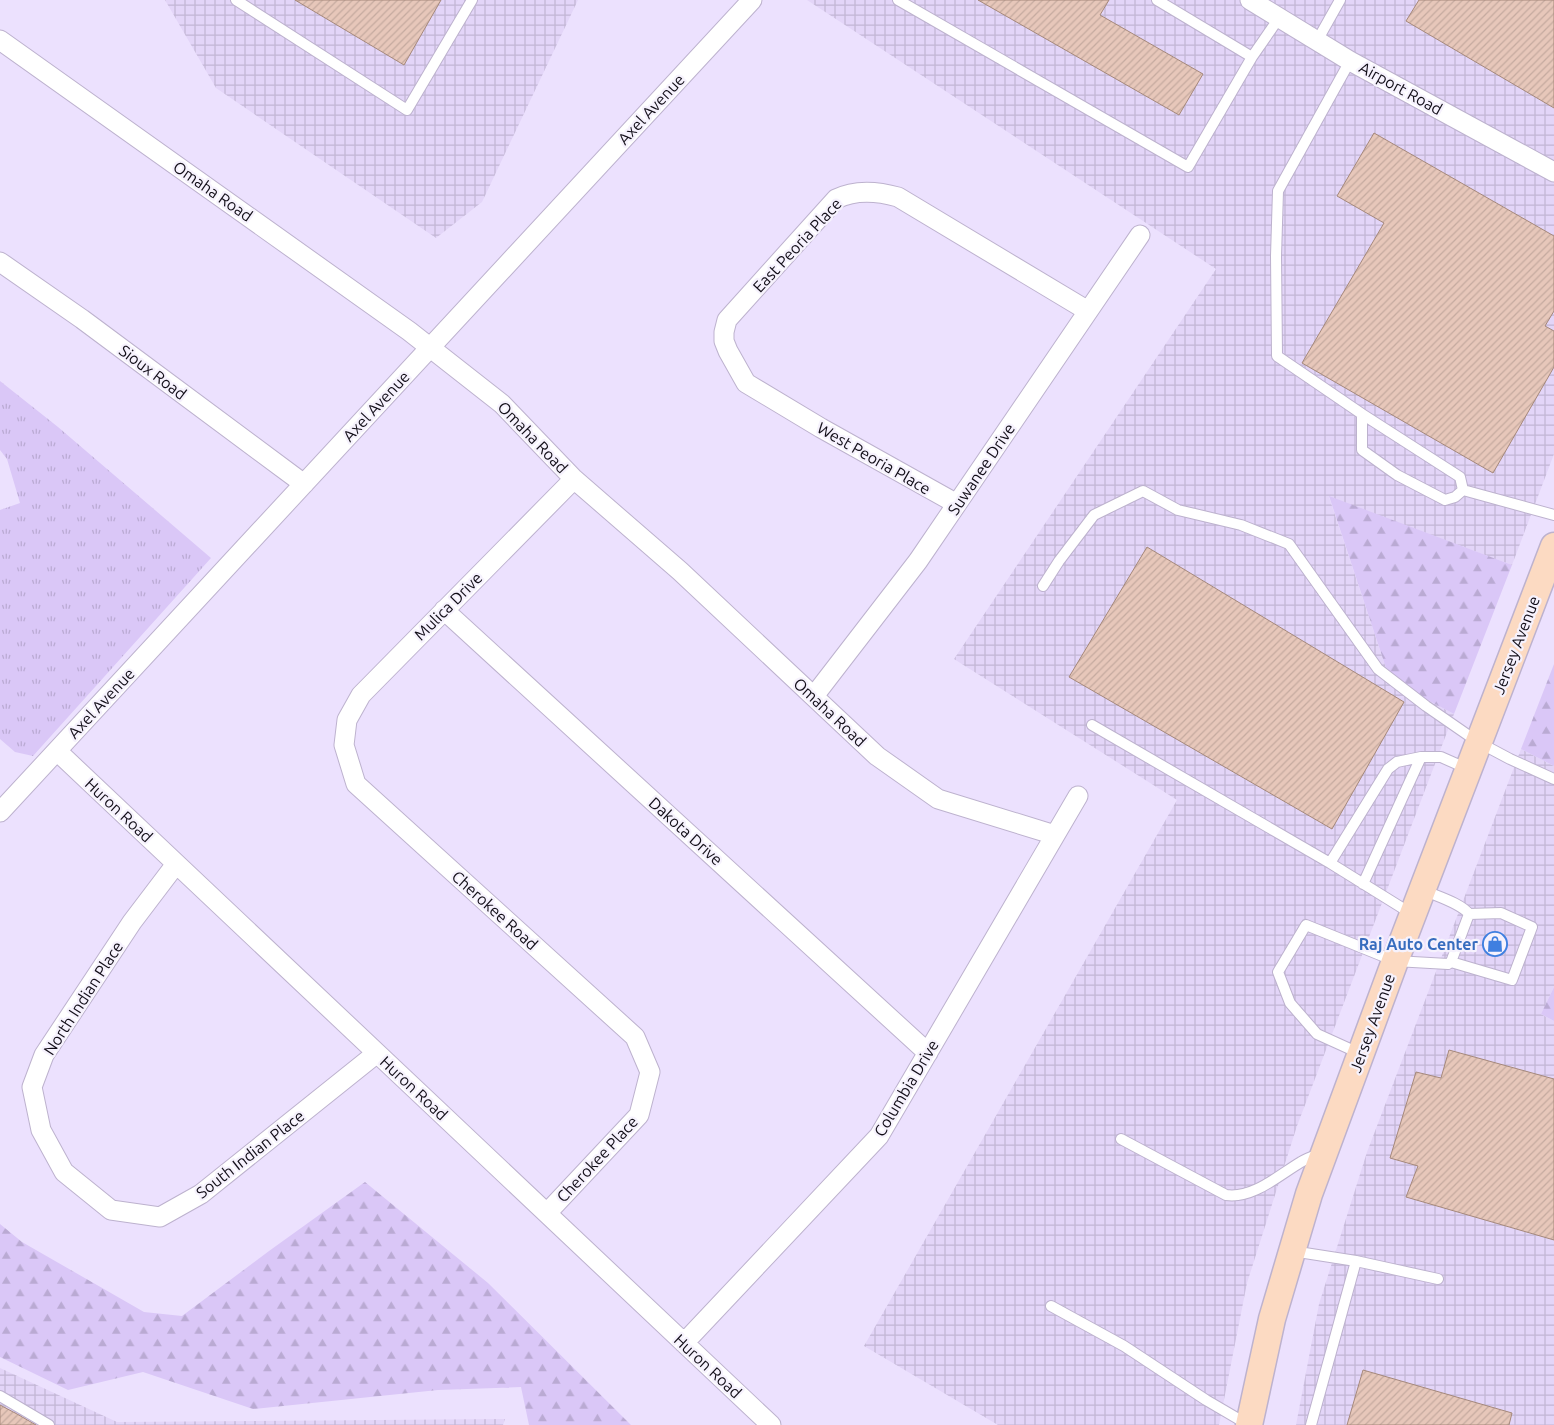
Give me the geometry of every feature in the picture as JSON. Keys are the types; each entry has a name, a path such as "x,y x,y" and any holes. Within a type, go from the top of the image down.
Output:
{"main road":[{"name":"Jersey Avenue","path":"1248,1425 1272,1319 1306,1202 1422,890 1554,546"}],"street":[{"name":"Axel Avenue","path":"0,812 752,0"},
{"name":"Airport Road","path":"1250,0 1350,61 1554,172"},
{"name":"Omaha Road","path":"0,40 401,325 502,404 574,479 680,571 877,756 938,799 1055,835"},
{"name":"East Peoria Place","path":"792,410 746,383 724,341 727,320 836,199 847,194 863,192 885,193 898,197 1088,311"},
{"name":"Suwanee Drive","path":"814,696 918,561 1140,235"},
{"name":"Sioux Road","path":"0,262 82,319 304,484"},
{"name":"West Peoria Place","path":"792,410 957,504"},
{"name":"Mulica Drive","path":"344,745 347,720 361,694 574,479"},
{"name":"Dakota Drive","path":"444,610 928,1053"},
{"name":"Cherokee Road","path":"344,745 356,784 635,1037 650,1072"},
{"name":"Huron Road","path":"57,751 771,1425"},
{"name":"Columbia Drive","path":"684,1343 879,1136 1078,796"},
{"name":"North Indian Place","path":"49,1144 41,1130 32,1087 44,1055 132,922 176,864"},
{"name":"South Indian Place","path":"49,1144 64,1172 111,1210 160,1217 201,1194 377,1053"},
{"name":"Cherokee Place","path":"546,1214 639,1115 650,1072"}],"lane":[{"path":"236,0 407,110 472,0"},
{"path":"898,0 1188,167 1252,57 1278,18"},
{"path":"1157,0 1252,57"},
{"path":"1317,41 1340,0"},
{"path":"1350,61 1278,191 1276,256 1277,356 1460,477 1462,490"},
{"path":"1362,414 1362,450 1397,475 1445,500 1455,496 1462,490"},
{"path":"1043,586 1059,561 1094,515 1142,490 1178,510 1240,524 1289,544 1378,669 1426,706 1478,742 1554,779"},
{"path":"1462,490 1554,514"},
{"path":"1092,725 1330,863 1413,915"},
{"path":"1330,863 1388,769 1397,762 1421,757 1442,757 1468,770"},
{"path":"1363,884 1421,757"},
{"path":"1422,890 1466,910 1469,914"},
{"path":"1361,1054 1317,1034 1290,1003 1278,972 1306,925 1395,962 1444,964 1451,962 1512,980 1532,927 1501,913 1469,914"},
{"path":"1451,962 1469,914"},
{"path":"1121,1138 1226,1195 1235,1196 1275,1180 1302,1161 1324,1152"},
{"path":"1291,1251 1356,1261 1438,1279"},
{"path":"1310,1425 1356,1261"},
{"path":"1051,1306 1124,1346 1248,1425"},
{"path":"0,1396 49,1425"}],"shaded area":[{"path":"165,0 578,0 482,202 436,238 216,88"},
{"path":"807,0 1554,0 1554,454 1512,565 1329,497 1390,680 1454,714 1297,1126 1247,1283 1219,1425 998,1425 864,1346 1177,800 954,659 1216,269"},
{"path":"1521,749 1554,766 1554,987 1541,1014 1554,1021 1554,1425 1296,1425 1319,1304 1367,1152"},
{"path":"0,1368 117,1422 505,1419 503,1425 0,1425"}],"green space":[{"path":"0,381 58,427 211,558 33,756 15,752 0,739 0,510 20,503 7,459 0,450"},
{"path":"1329,496 1512,565 1454,714 1390,680"},
{"path":"1554,664 1554,766 1521,749"},
{"path":"1554,987 1554,1021 1541,1014"},
{"path":"365,1182 488,1283 631,1425 529,1425 521,1387 438,1390 253,1409 143,1372 68,1390 0,1357 0,1224 22,1242 144,1312 182,1316"}],"building":[{"path":"295,0 441,0 404,65"},
{"path":"978,0 1109,0 1100,15 1203,74 1179,115"},
{"path":"1419,0 1554,0 1554,108 1406,21"},
{"path":"1374,133 1554,236 1554,311 1545,326 1554,331 1554,367 1493,473 1302,363 1384,223 1337,196"},
{"path":"1147,547 1404,702 1332,829 1069,677"},
{"path":"1449,1050 1554,1079 1554,1240 1406,1197 1418,1166 1390,1158 1416,1072 1441,1078"},
{"path":"1363,1370 1512,1413 1509,1425 1347,1425"},
{"path":"0,1405 17,1414 36,1425 0,1425"}],"place":[{"name":"Raj Auto Center","path":"1495,944"}]}
